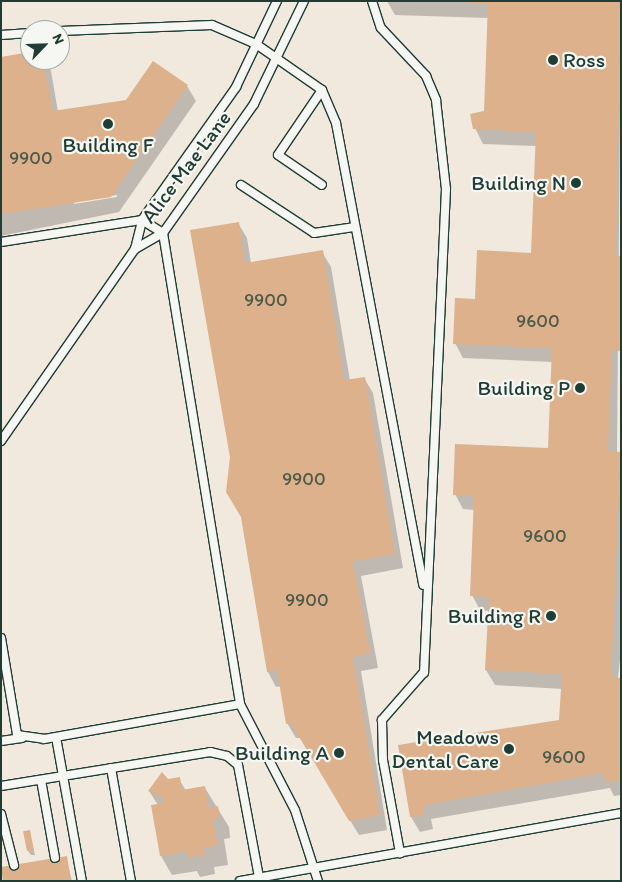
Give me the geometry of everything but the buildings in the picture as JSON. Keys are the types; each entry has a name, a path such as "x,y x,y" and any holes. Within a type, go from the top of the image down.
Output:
{"lane":[{"name":"Alice Mae Lane","path":"135,249 142,220 236,87 277,1"},
{"name":"Alice Mae Lane","path":"135,249 163,233 254,104 304,1"},
{"path":"372,1 381,28 426,76 436,100 446,189 425,594 424,672 382,720 383,760 400,852"},
{"path":"70,31 212,25 256,44 322,90 336,123 354,227 425,594"},
{"path":"1,35 20,34"},
{"path":"322,90 278,155 322,186"},
{"path":"241,186 314,234 354,227"},
{"path":"1,242 142,220 163,233 240,704 295,810 318,881"},
{"path":"1,441 135,249"},
{"path":"1,638 17,735 26,737"},
{"path":"1,741 26,737 56,737 240,704"},
{"path":"56,737 82,881"},
{"path":"1,786 210,752 227,756 238,765 259,878"},
{"path":"111,768 131,881"},
{"path":"41,780 55,858"},
{"path":"240,881 621,813"},
{"path":"1,814 14,865"}],"place":[{"name":"Ross","path":"553,60"},
{"name":"Building F","path":"108,124"},
{"name":"Building N","path":"576,183"},
{"name":"Building P","path":"580,388"},
{"name":"Building R","path":"551,616"},
{"name":"Meadows Dental Care","path":"509,749"},
{"name":"Building A","path":"339,753"}]}
